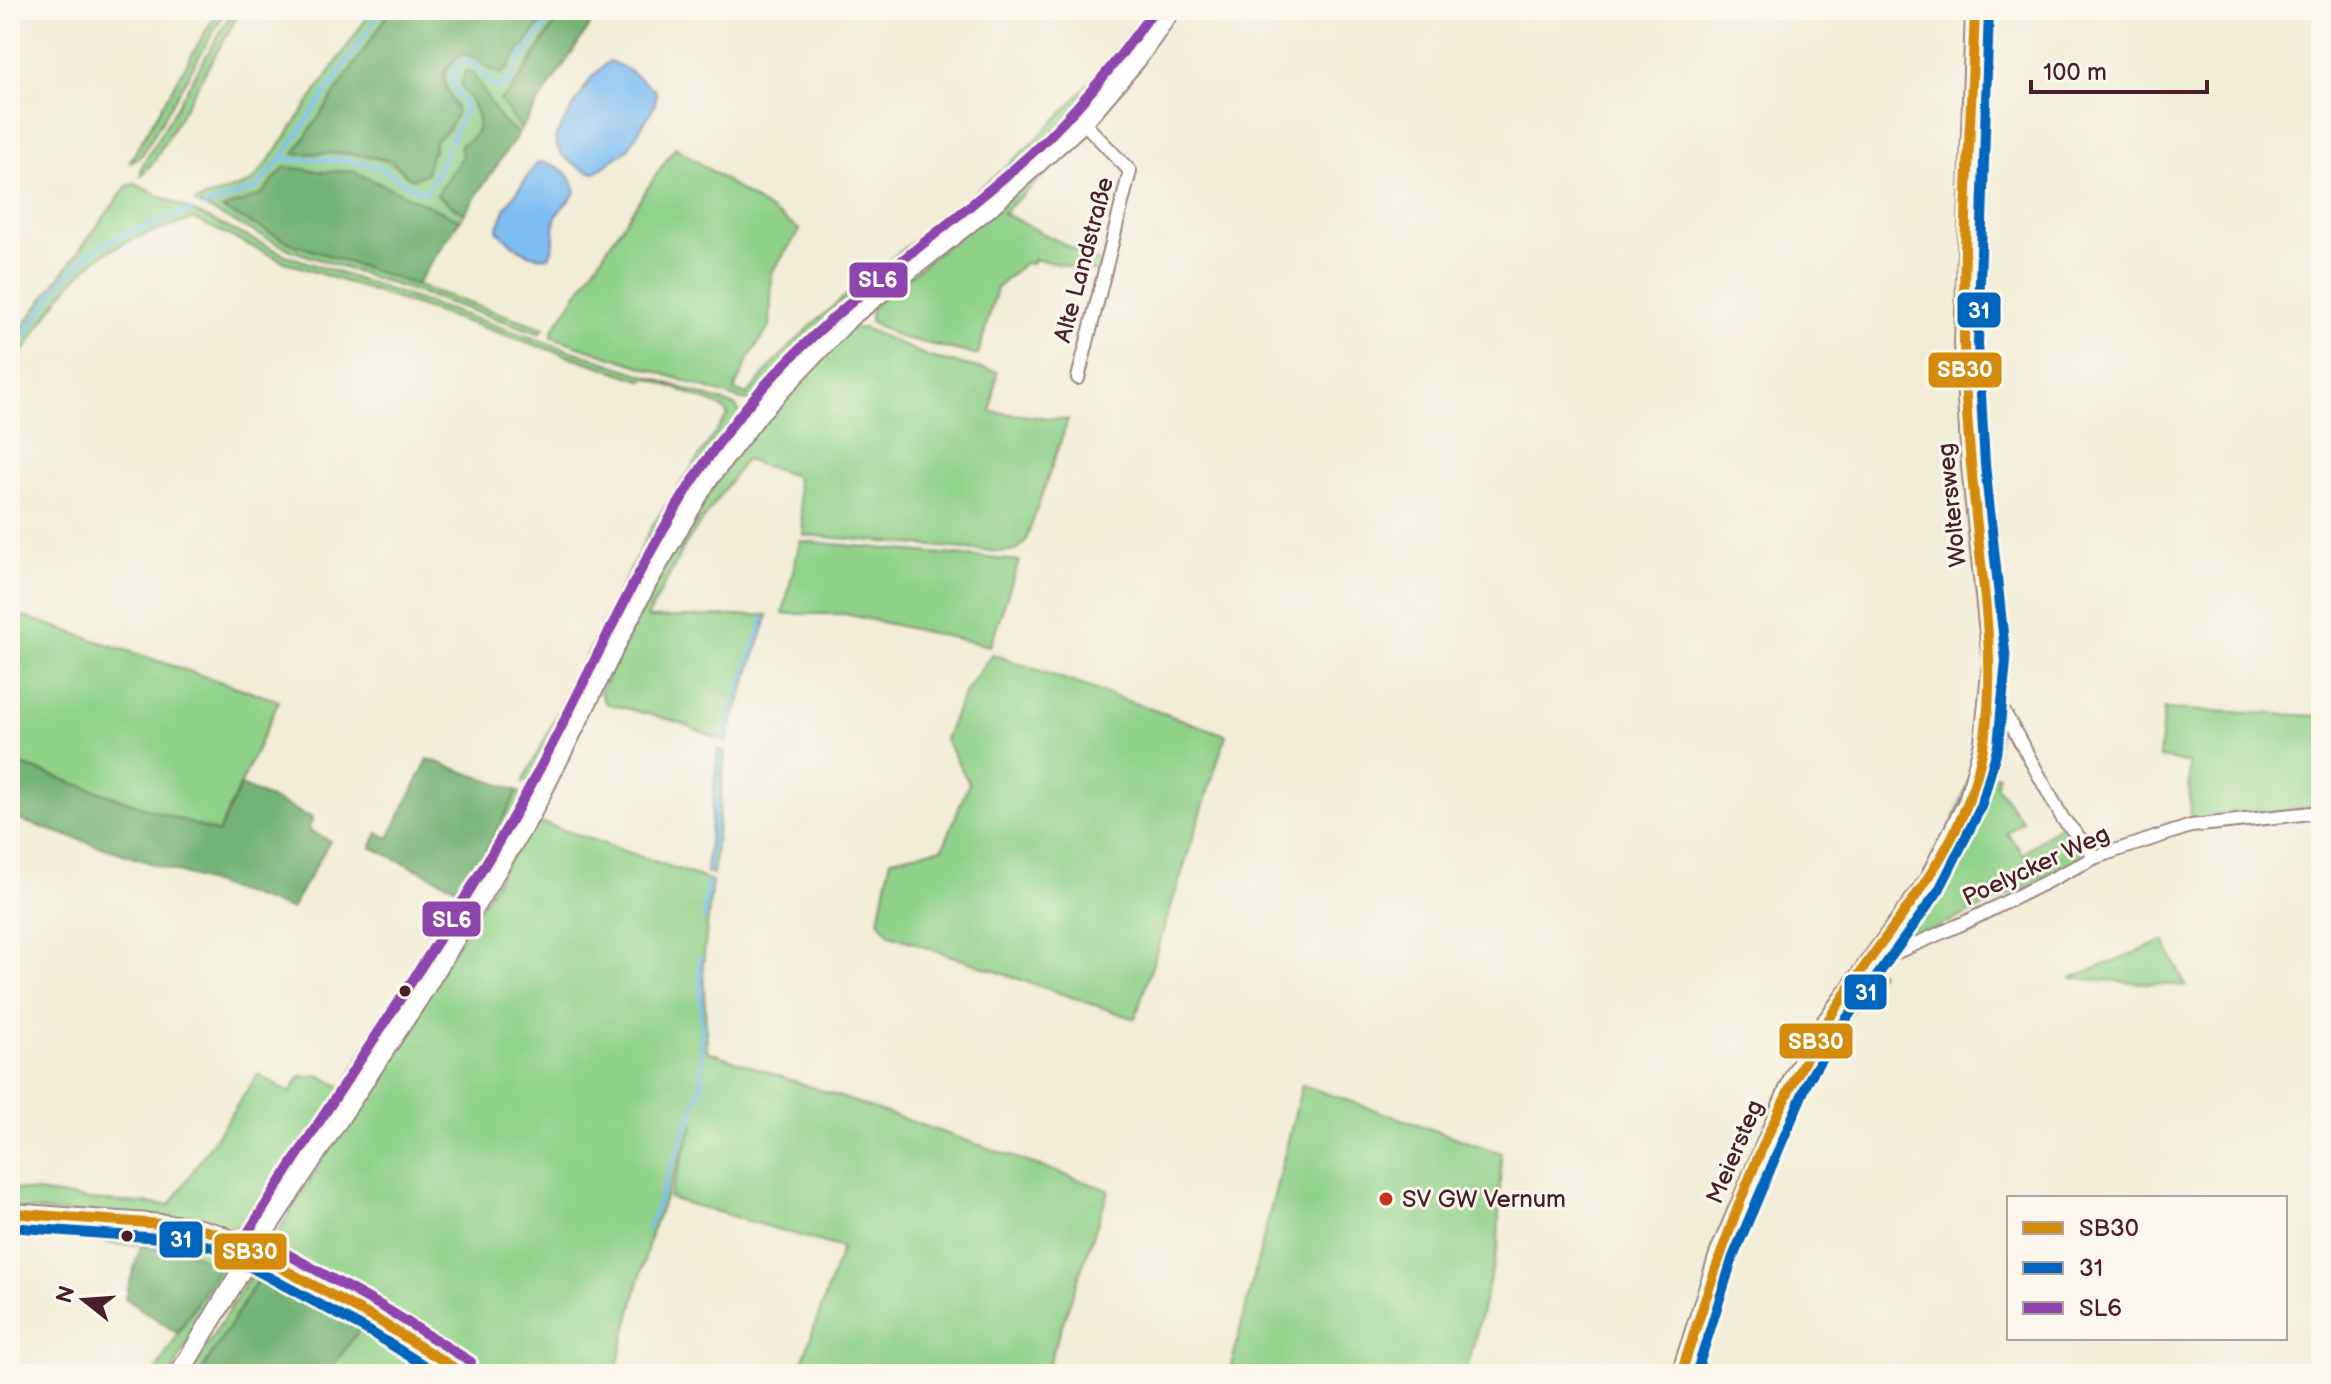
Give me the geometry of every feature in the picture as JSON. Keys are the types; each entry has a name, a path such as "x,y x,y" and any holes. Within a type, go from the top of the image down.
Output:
{"main road":[{"path":"179,1374 253,1251 419,998 531,814 646,585 706,482 760,412 850,317 1008,191 1083,122 1137,59 1171,10"},
{"name":"Woltersweg","path":"1869,964 1927,883 1951,840 1968,802 1991,698 1992,661 1971,466 1964,343 1975,10"},
{"name":"Meiersteg","path":"1681,1374 1712,1274 1778,1109 1827,1021 1869,964"},
{"path":"10,1213 189,1226 218,1234 253,1251"}],"street":[{"name":"Alte Landstraße","path":"1078,378 1130,171 1083,122"},
{"path":"1991,698 2004,712 2063,819 2096,857"},
{"name":"Poelycker Weg","path":"1869,964 1966,922 2096,857 2191,826 2321,812"},
{"path":"253,1251 376,1319 464,1374"}],"green space":[{"path":"218,10 226,10 142,155 129,163"},
{"path":"233,10 241,10 154,161 141,176 141,168"},
{"path":"372,10 391,10 294,154 338,153 371,157 398,167 406,176 434,152 435,140 447,131 456,106 445,77 455,59 463,54 477,57 490,70 508,69 517,51 551,10 563,10 508,96 509,114 521,129 518,134 501,120 486,98 462,88 476,107 479,122 464,156 437,195 464,214 460,220 352,171 326,172 285,167 261,195 223,209 293,244 544,328 539,333 291,250 194,202 252,182"},
{"path":"391,10 551,10 502,74 463,54 446,69 444,82 457,113 447,131 435,140 426,174 411,179 391,160 346,153 294,154"},
{"path":"563,10 592,10 595,18 521,129 500,100 524,73"},
{"path":"1147,10 1163,10 1123,66 1072,124 761,401 742,400 552,337 552,331 675,147 800,230 772,272 770,326 750,356 734,390 747,395 777,360 842,299 983,186 1035,140 1086,87"},
{"path":"465,71 473,73 501,120 518,134 464,214 437,195 462,157 460,145 469,140 478,126 476,111 461,87"},
{"path":"1081,134 1088,135 1003,213 1101,263 1098,272 1034,259 1032,264 1024,263 997,288 978,355 899,337 870,321 871,308"},
{"path":"285,167 326,172 352,171 460,220 416,285 293,244 222,209 261,195"},
{"path":"135,184 288,256 736,406 744,421 665,534 542,781 523,782 652,526 728,414 720,406 646,377 644,381 285,262 194,219 131,240 97,259 61,297 10,371 10,344 127,186"},
{"path":"849,328 864,328 929,357 997,372 991,412 1068,420 1025,543 1016,550 1001,552 804,535 796,476 745,460 685,545 647,618 768,615 726,742 678,722 605,703 600,692 677,540 745,440"},
{"path":"800,541 1019,561 990,646 845,614 783,614"},
{"path":"10,612 279,701 218,833 10,761"},
{"path":"992,654 1226,735 1135,1019 890,935 879,920 891,859 943,848 969,783 945,739 963,695"},
{"path":"2164,709 2321,716 2321,807 2190,823 2189,763 2159,758"},
{"path":"2001,717 1992,776 1998,775 1996,785 2022,821 2007,833 2023,854 2062,823 2082,845 2082,861 1915,938 1912,933 1900,946 1895,936 1923,898 1993,719"},
{"path":"718,749 725,753 713,874 706,872"},
{"path":"428,759 518,791 463,891 371,847 378,833 389,838"},
{"path":"10,761 218,833 241,785 313,818 308,830 330,841 291,909 10,817"},
{"path":"518,791 530,802 356,1085 261,1221 233,1227 10,1208 10,1188 91,1200 170,1205 258,1074 290,1093 300,1077 319,1075 343,1088 362,1053 427,957"},
{"path":"543,823 712,881 703,964 707,1051 1109,1190 1045,1374 798,1374 842,1248 669,1198 694,1123 651,1234 615,1374 479,1374 381,1311 290,1269 275,1256 273,1242 284,1222 532,824"},
{"path":"2164,941 2186,986 2071,978"},
{"path":"1869,972 1880,972 1830,1042 1784,1132 1734,1254 1708,1330 1698,1374 1688,1374 1710,1293 1801,1076"},
{"name":"SV GW Vernum","path":"1302,1085 1501,1153 1498,1246 1466,1374 1229,1374"},
{"path":"10,1219 120,1228 174,1238 226,1256 228,1269 171,1374 154,1374 219,1266 184,1250 163,1246 113,1244 83,1235 10,1228"},
{"path":"141,1246 184,1250 220,1266 177,1333 125,1298"},
{"path":"263,1272 276,1274 373,1324 450,1374 327,1374 361,1325 297,1290 257,1281 200,1374 189,1374 249,1278"},
{"path":"268,1279 297,1290 362,1326 327,1374 200,1374 257,1281"}],"water":[{"path":"609,61 627,69 656,91 655,105 628,149 595,173 563,156 555,137 591,78"},
{"path":"538,162 562,170 571,179 576,191 556,217 549,257 527,253 497,230 506,207"}],"waterway":[{"path":"205,206 255,189 281,159 382,10"},
{"path":"281,159 358,162 382,169 408,185 427,192 466,108 451,81 455,69 463,63 474,63 495,88 512,79 517,64 557,10"},
{"path":"10,357 58,286 81,261 116,238 190,211"},
{"path":"723,739 764,618"},
{"path":"709,871 720,754"},
{"path":"704,920 708,882"},
{"path":"648,1229 702,1085 700,957"}],"transit line":[{"name":"SL6","path":"241,1244 485,865 545,759 651,551 713,452 748,405 813,336 997,184 1050,136 1097,84 1154,10"},
{"name":"SB30","path":"1681,1374 1742,1196 1780,1110 1824,1027 1938,862 1968,802 1985,739 1988,642 1969,444 1964,343 1975,10"},
{"name":"31","path":"1696,1374 1733,1257 1808,1081 1839,1029 1939,890 1981,807 1998,746 2006,661 1985,465 1978,343 1989,10"},
{"name":"SB30","path":"10,1213 189,1226 218,1234 376,1319 464,1374"},
{"name":"31","path":"10,1227 187,1240 213,1247 369,1331 438,1374"},
{"name":"SL6","path":"260,1239 383,1307 471,1362"}],"place":[{"name":"SV GW Vernum","path":"1386,1199"}]}
